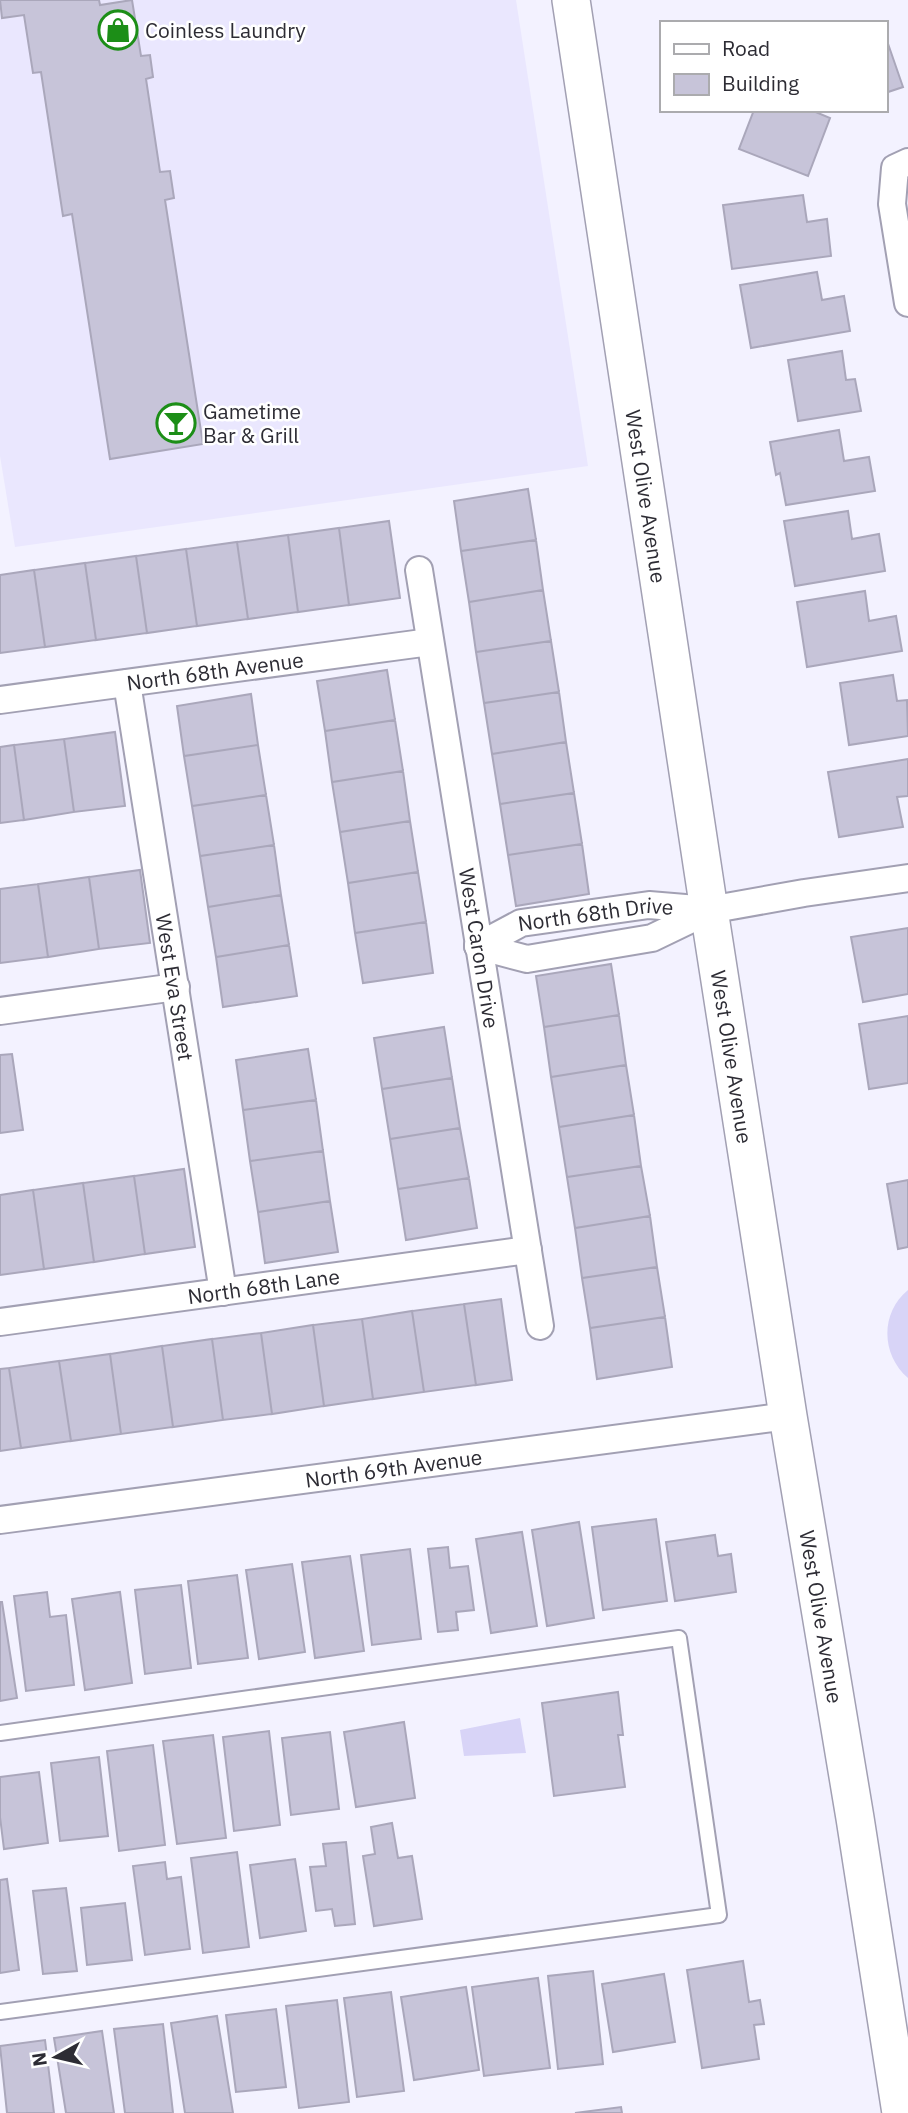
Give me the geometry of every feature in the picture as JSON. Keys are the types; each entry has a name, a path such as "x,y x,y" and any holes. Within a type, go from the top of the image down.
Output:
{"main road":[{"name":"West Olive Avenue","path":"571,0 788,1416 904,2103"}],"street":[{"path":"902,165 892,204 908,303"},
{"name":"West Caron Drive","path":"419,570 540,1326"},
{"name":"North 68th Avenue","path":"0,700 430,642"},
{"name":"West Eva Street","path":"127,683 223,1292"},
{"name":"North 68th Drive","path":"478,946 521,923 649,905 709,910 908,878"},
{"name":"North 68th Drive","path":"478,946 527,959 652,938 709,910"},
{"path":"0,1011 176,988"},
{"name":"North 68th Lane","path":"0,1322 528,1250"},
{"name":"North 69th Avenue","path":"0,1520 788,1416"}],"lane":[{"path":"0,1733 679,1638 719,1915 0,2012"}],"shaded area":[{"path":"0,0 516,0 588,466 15,547 0,456"},
{"path":"908,1290 908,1378 893,1358 887,1334 892,1310"},
{"path":"520,1718 526,1753 464,1756 460,1730"}],"building":[{"path":"0,0 99,0 100,5 132,0 141,56 150,55 153,77 146,79 160,172 170,171 174,198 165,200 203,444 110,459 72,214 63,216 41,72 33,73 24,15 2,18"},
{"path":"887,41 903,87 887,92"},
{"path":"753,112 816,112 830,118 808,176 739,149"},
{"path":"803,195 807,222 827,219 831,256 732,269 723,205"},
{"path":"817,272 822,300 844,296 850,331 751,348 740,285"},
{"path":"842,351 846,380 855,379 861,411 798,421 788,360"},
{"path":"839,430 844,461 869,457 875,491 786,505 780,473 776,475 770,442"},
{"path":"528,489 536,540 461,551 454,501"},
{"path":"848,511 852,539 879,534 885,571 795,586 784,521"},
{"path":"389,521 400,598 349,605 339,528"},
{"path":"339,528 349,605 298,612 288,535"},
{"path":"288,535 298,612 248,619 237,542"},
{"path":"536,540 543,590 469,602 461,551"},
{"path":"237,542 248,619 197,626 186,549"},
{"path":"186,549 197,626 147,633 136,556"},
{"path":"136,556 147,633 96,640 85,563"},
{"path":"85,563 96,640 45,647 34,570"},
{"path":"34,570 45,647 0,653 0,575"},
{"path":"543,590 551,641 476,652 469,602"},
{"path":"865,591 869,621 896,616 902,651 807,667 797,602"},
{"path":"551,641 559,692 484,703 476,652"},
{"path":"387,670 395,720 325,731 317,681"},
{"path":"893,675 897,701 907,700 908,736 849,745 840,683"},
{"path":"559,692 566,742 492,754 484,703"},
{"path":"251,694 258,745 184,756 177,706"},
{"path":"395,720 403,771 332,782 325,731"},
{"path":"115,732 125,806 74,812 64,739"},
{"path":"64,739 74,812 24,820 14,745"},
{"path":"566,742 574,793 500,804 492,754"},
{"path":"14,745 24,820 0,823 0,747"},
{"path":"258,745 266,795 192,806 184,756"},
{"path":"908,759 908,796 897,797 903,827 839,837 828,772"},
{"path":"403,771 410,821 340,832 332,782"},
{"path":"574,793 582,844 508,855 500,804"},
{"path":"266,795 274,845 200,856 192,806"},
{"path":"410,821 418,872 348,883 340,832"},
{"path":"582,844 589,894 516,906 508,855"},
{"path":"274,845 281,895 208,907 200,856"},
{"path":"140,870 150,943 99,949 89,877"},
{"path":"418,872 426,922 355,933 348,883"},
{"path":"89,877 99,949 48,957 38,884"},
{"path":"38,884 48,957 0,963 0,889"},
{"path":"281,895 289,945 216,957 208,907"},
{"path":"426,922 433,973 363,983 355,933"},
{"path":"908,928 908,994 863,1002 851,937"},
{"path":"289,945 297,996 223,1007 216,957"},
{"path":"611,964 619,1015 544,1027 536,976"},
{"path":"619,1015 626,1065 551,1077 544,1027"},
{"path":"908,1016 908,1083 869,1089 859,1024"},
{"path":"444,1027 452,1078 382,1089 374,1038"},
{"path":"308,1049 316,1100 243,1110 236,1060"},
{"path":"12,1054 23,1130 0,1133 0,1055"},
{"path":"626,1065 634,1115 559,1127 551,1077"},
{"path":"452,1078 460,1128 390,1139 382,1089"},
{"path":"316,1100 323,1151 250,1161 243,1110"},
{"path":"634,1115 641,1166 567,1177 559,1127"},
{"path":"460,1128 469,1178 398,1189 390,1139"},
{"path":"323,1151 330,1201 258,1212 250,1161"},
{"path":"641,1166 650,1216 575,1228 567,1177"},
{"path":"184,1169 195,1247 145,1254 134,1176"},
{"path":"134,1176 145,1254 94,1262 83,1183"},
{"path":"469,1178 477,1228 406,1240 398,1189"},
{"path":"908,1180 908,1247 898,1249 887,1184"},
{"path":"83,1183 94,1262 44,1269 33,1190"},
{"path":"33,1190 44,1269 0,1275 0,1195"},
{"path":"330,1201 338,1252 265,1263 258,1212"},
{"path":"650,1216 657,1267 582,1278 575,1228"},
{"path":"657,1267 665,1317 590,1328 582,1278"},
{"path":"501,1299 512,1380 476,1385 464,1304"},
{"path":"464,1304 476,1385 424,1392 412,1311"},
{"path":"412,1311 424,1392 373,1399 362,1319"},
{"path":"665,1317 672,1367 597,1379 590,1328"},
{"path":"362,1319 373,1399 324,1406 313,1325"},
{"path":"313,1325 324,1406 272,1414 261,1333"},
{"path":"261,1333 272,1414 223,1420 212,1339"},
{"path":"212,1339 223,1420 173,1427 162,1346"},
{"path":"162,1346 173,1427 121,1434 110,1354"},
{"path":"110,1354 121,1434 71,1441 59,1361"},
{"path":"59,1361 71,1441 21,1448 9,1368"},
{"path":"9,1368 21,1448 0,1451 0,1369"},
{"path":"656,1519 667,1601 603,1610 592,1527"},
{"path":"579,1522 594,1618 547,1626 532,1530"},
{"path":"522,1532 537,1626 491,1633 476,1539"},
{"path":"715,1535 718,1556 731,1554 736,1592 675,1601 666,1542"},
{"path":"448,1547 450,1568 468,1566 474,1610 456,1612 458,1630 438,1632 428,1549"},
{"path":"410,1549 421,1639 372,1645 361,1555"},
{"path":"350,1556 364,1651 315,1658 302,1562"},
{"path":"292,1564 305,1652 259,1659 246,1570"},
{"path":"237,1575 248,1658 198,1664 188,1581"},
{"path":"181,1585 191,1668 145,1674 135,1590"},
{"path":"47,1592 50,1617 66,1615 74,1685 26,1691 14,1596"},
{"path":"120,1592 132,1683 85,1690 72,1599"},
{"path":"0,1602 17,1698 0,1701"},
{"path":"618,1692 623,1735 618,1735 625,1787 554,1796 542,1703"},
{"path":"404,1722 415,1798 356,1807 344,1732"},
{"path":"269,1731 280,1825 234,1831 223,1737"},
{"path":"330,1732 339,1809 291,1815 282,1738"},
{"path":"213,1735 226,1838 177,1844 163,1741"},
{"path":"153,1745 165,1845 119,1851 107,1751"},
{"path":"99,1757 108,1836 60,1841 51,1763"},
{"path":"39,1772 48,1843 4,1849 0,1817 0,1777"},
{"path":"392,1823 398,1858 412,1856 422,1919 374,1926 363,1856 375,1854 371,1827"},
{"path":"346,1842 355,1924 335,1926 332,1909 316,1911 310,1867 326,1866 323,1844"},
{"path":"237,1852 249,1947 203,1953 191,1858"},
{"path":"295,1859 306,1931 260,1938 250,1865"},
{"path":"165,1862 167,1879 181,1877 190,1949 145,1955 133,1866"},
{"path":"7,1879 19,1970 0,1973 0,1880"},
{"path":"66,1888 77,1971 43,1974 33,1891"},
{"path":"125,1903 132,1960 87,1965 81,1908"},
{"path":"743,1961 749,2002 760,2000 764,2024 754,2025 759,2059 702,2068 687,1970"},
{"path":"593,1971 603,2064 558,2069 548,1976"},
{"path":"664,1974 675,2042 613,2052 602,1984"},
{"path":"538,1978 550,2068 484,2076 472,1987"},
{"path":"466,1987 479,2070 414,2080 401,1997"},
{"path":"391,1992 404,2091 357,2097 344,1998"},
{"path":"337,2000 349,2102 299,2108 286,2006"},
{"path":"276,2009 286,2087 236,2092 226,2015"},
{"path":"217,2016 233,2113 185,2113 171,2023"},
{"path":"163,2024 173,2113 125,2113 114,2029"},
{"path":"102,2031 114,2113 66,2113 54,2038"},
{"path":"45,2040 54,2113 7,2113 0,2046"},
{"path":"621,2107 622,2113 575,2113"}],"place":[{"name":"Coinless Laundry","path":"118,30"},
{"name":"Gametime Bar & Grill","path":"176,423"}]}
